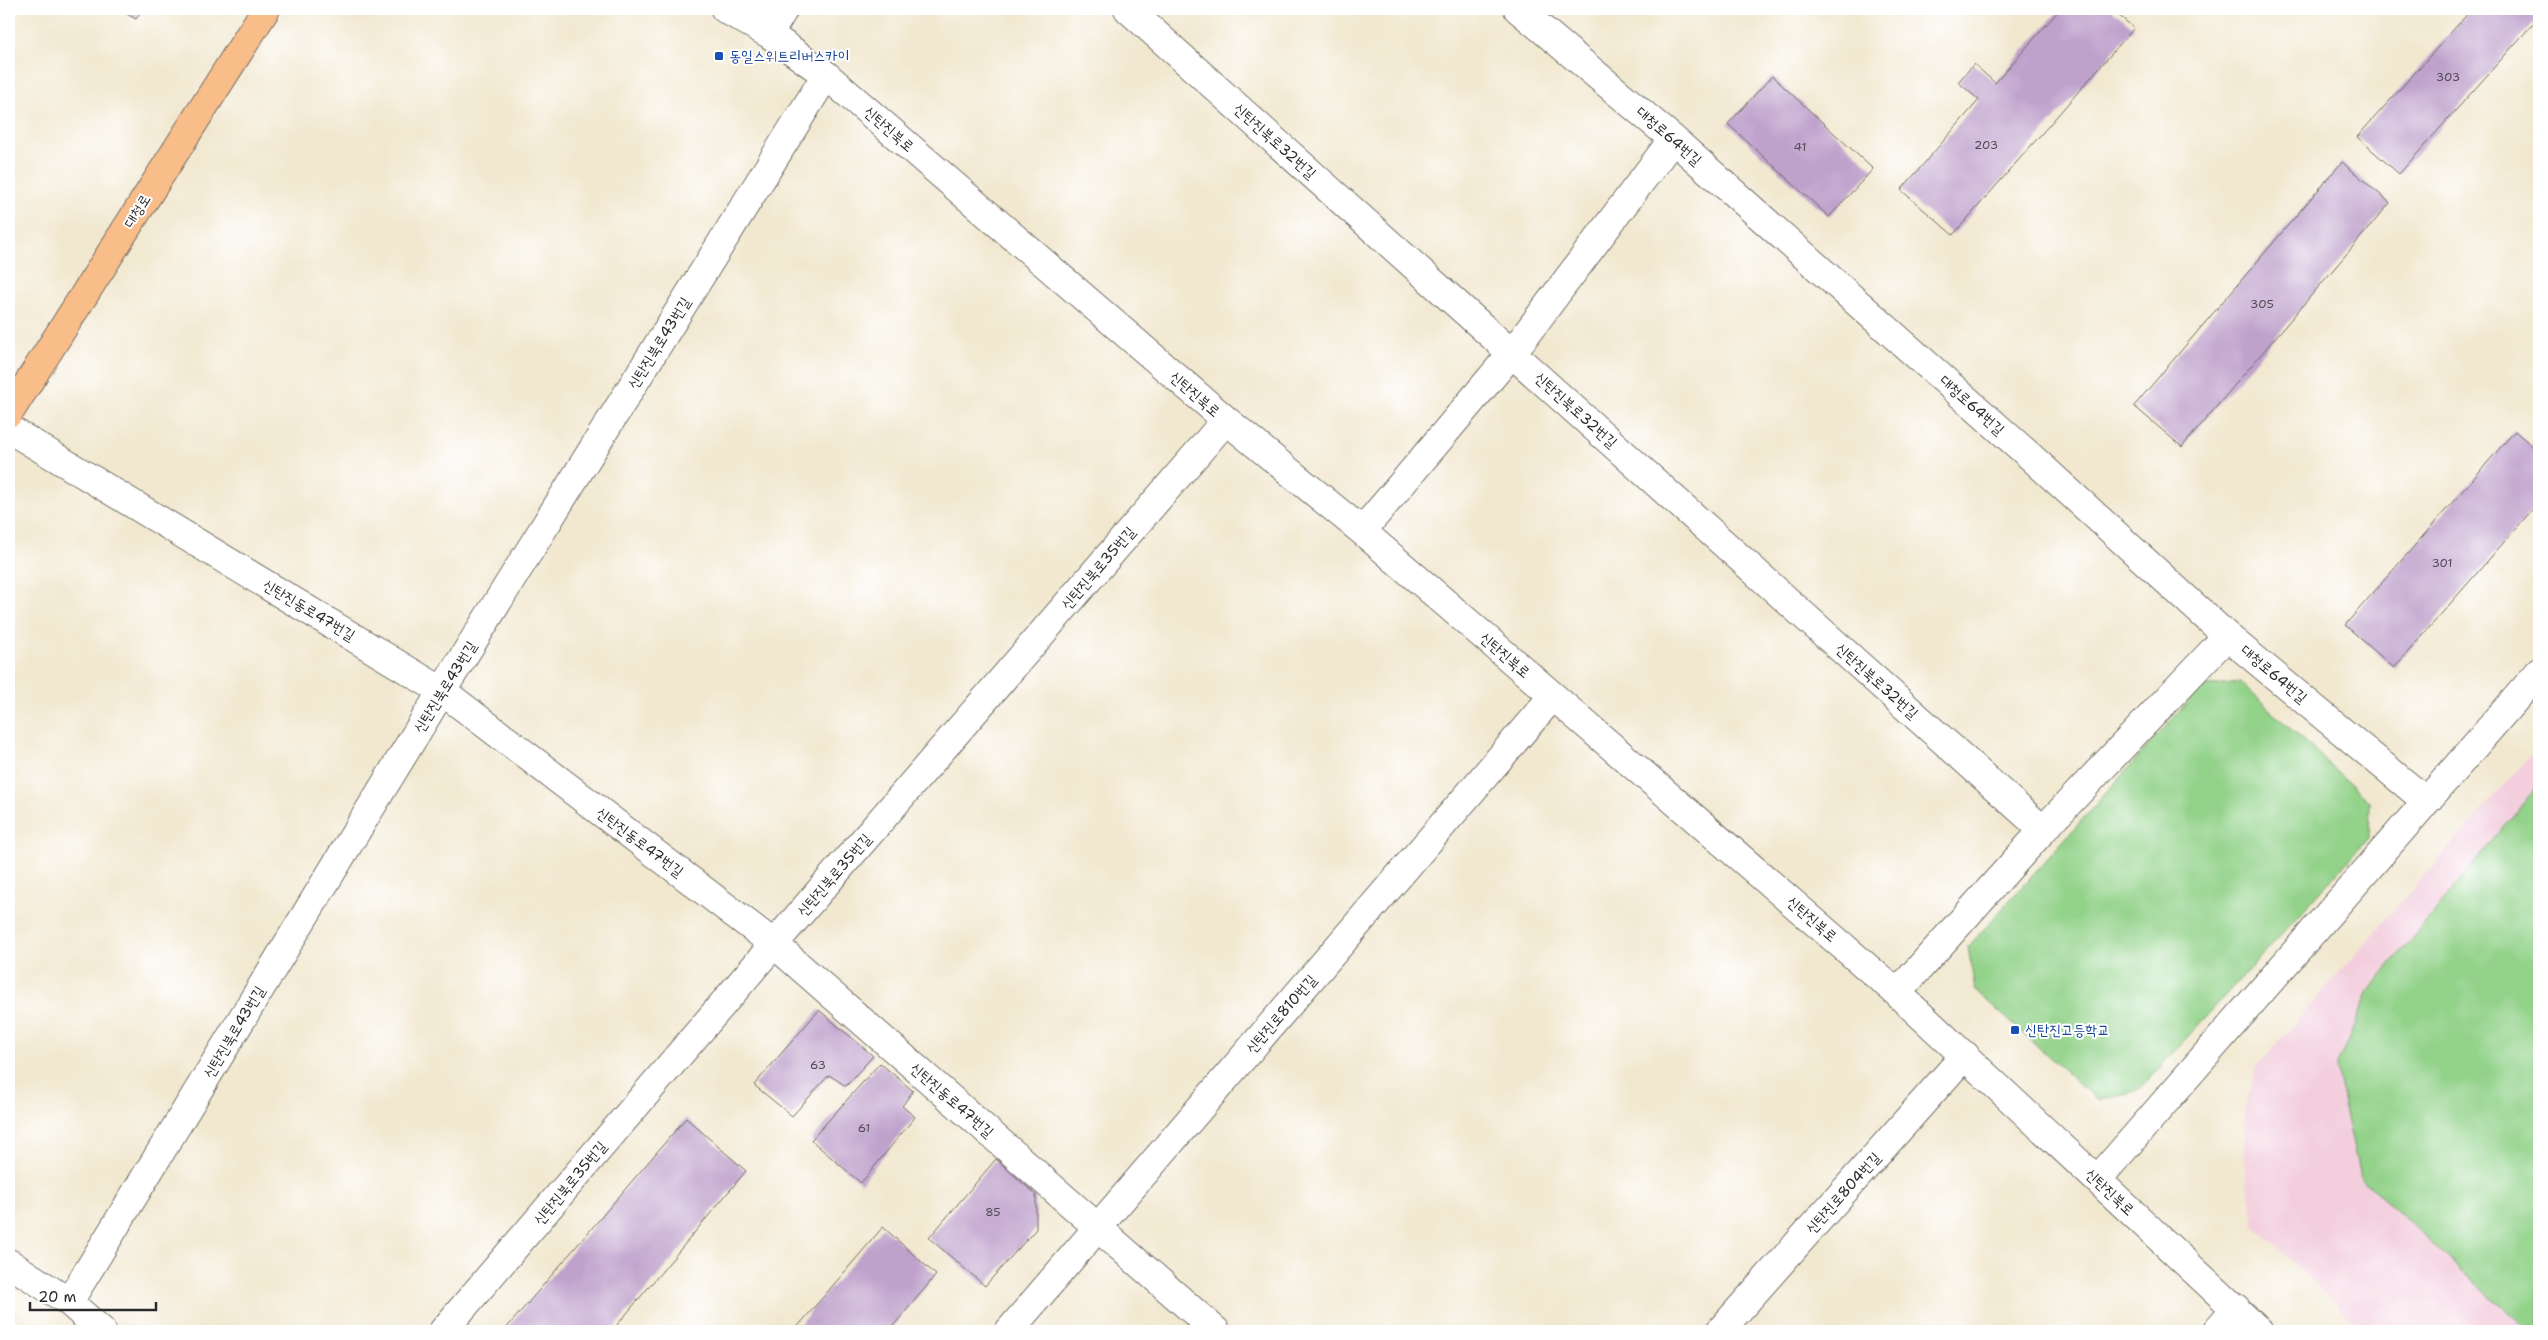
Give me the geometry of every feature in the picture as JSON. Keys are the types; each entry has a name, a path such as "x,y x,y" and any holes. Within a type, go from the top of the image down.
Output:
{"main road":[{"name":"대청로","path":"9,413 266,9"}],"street":[{"name":"신탄진북로","path":"725,9 768,34 826,75 1226,420 1362,531 1554,696 1897,993 2259,1331"},
{"path":"768,34 784,9"},
{"name":"신탄진북로32번길","path":"1128,9 2043,830"},
{"name":"대청로64번길","path":"1518,9 1673,139 2031,457 2227,636 2426,801"},
{"name":"신탄진북로43번길","path":"69,1302 442,691 826,75"},
{"path":"1362,531 1512,353 1673,139"},
{"name":"신탄진북로35번길","path":"443,1331 1226,420"},
{"name":"신탄진동로47번길","path":"9,429 442,691 774,944 1216,1331"},
{"path":"1897,993 2043,830 2227,636"},
{"path":"2096,1180 2539,672"},
{"name":"신탄진로810번길","path":"1009,1331 1554,696"},
{"name":"신탄진로804번길","path":"1720,1331 1965,1055"},
{"path":"9,1263 69,1302 102,1331"},
{"path":"2216,1331 2236,1308"}],"shaded area":[{"path":"2539,745 2539,1331 2364,1331 2255,1226 2245,1173 2244,1111 2257,1066"}],"green space":[{"path":"2240,682 2370,802 2369,838 2139,1090 2098,1101 1975,990 1968,947 2201,687"},
{"path":"2539,784 2539,1331 2528,1331 2360,1177 2336,1068 2368,992"}],"building":[{"path":"118,9 142,9 136,19"},
{"path":"2060,9 2111,9 2134,28 1953,235 1901,190 1979,100 1958,82 1974,64 1995,83"},
{"path":"2472,9 2539,9 2539,17 2399,174 2357,137"},
{"path":"1772,76 1873,169 1829,217 1728,124"},
{"path":"2342,162 2390,203 2182,447 2134,406"},
{"path":"2515,431 2539,452 2539,502 2394,668 2345,625"},
{"path":"819,1010 873,1056 846,1086 829,1075 792,1116 754,1085"},
{"path":"880,1063 913,1091 902,1106 915,1117 861,1183 811,1140"},
{"path":"686,1118 746,1171 612,1331 504,1331"},
{"path":"996,1159 1036,1195 1036,1229 985,1286 929,1238"},
{"path":"883,1227 936,1275 889,1331 794,1331"}],"place":[{"name":"동일스위트리버스카이","path":"719,56"},
{"name":"신탄진고등학교","path":"2015,1030"}]}
